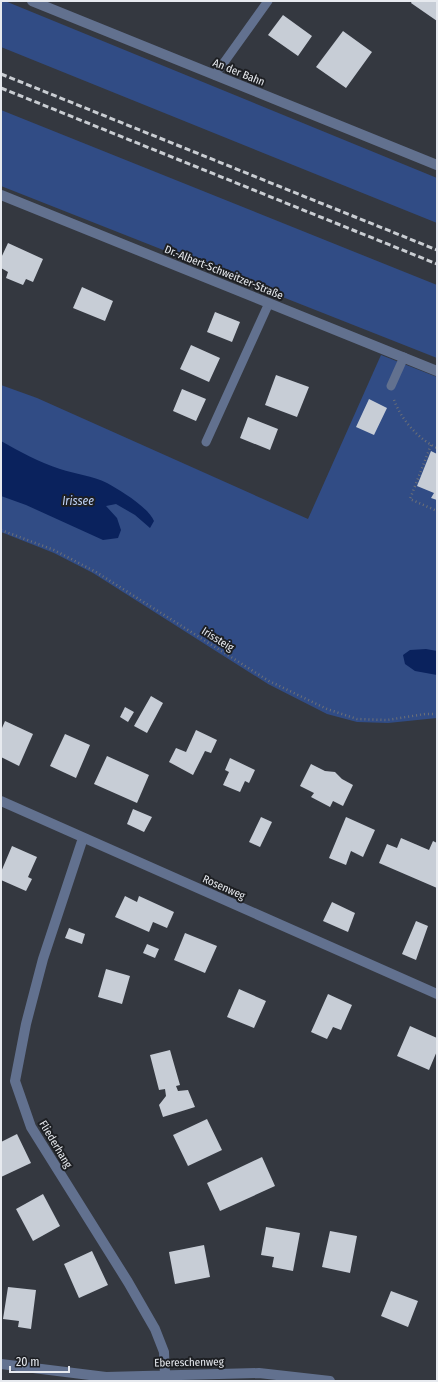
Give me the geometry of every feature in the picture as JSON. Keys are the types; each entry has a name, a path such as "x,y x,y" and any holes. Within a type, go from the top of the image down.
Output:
{"street":[{"name":"An der Bahn","path":"32,1 437,165"},
{"name":"Dr.-Albert-Schweitzer-Straße","path":"1,195 437,371"},
{"name":"Rosenweg","path":"1,801 437,994"},
{"name":"Fliederhang","path":"83,838 43,959 26,1024 15,1081 31,1127 128,1282 155,1329 164,1352 165,1375"},
{"name":"Ebereschenweg","path":"1,1364 106,1376 259,1373 330,1381"}],"lane":[{"path":"215,75 268,1"},
{"path":"206,442 269,303"},
{"path":"391,386 404,357"}],"path":[{"path":"391,386 396,407 404,418 419,435 437,448"},
{"path":"431,445 410,499 437,511"},
{"name":"Irissteig","path":"1,530 54,550 96,572 269,681 327,709 357,719 387,720 425,714 437,714"}],"shaded area":[{"path":"1,1 5,1 437,178 437,223 1,47"},
{"path":"1,110 437,285 437,358 1,186"},
{"path":"381,355 437,377 437,718 388,723 357,722 327,714 268,684 93,573 54,553 1,532 1,385 37,398 308,519"}],"water":[{"name":"Irissee","path":"1,441 22,453 45,463 107,483 140,505 154,521 150,528 135,515 116,504 106,506 117,518 121,530 118,538 103,540 26,505 1,496"},
{"path":"426,649 437,651 437,675 415,671 405,664 403,655 410,650"}],"building":[{"path":"412,1 437,1 437,21 411,3"},
{"path":"283,15 312,36 298,56 268,35"},
{"path":"343,31 372,52 346,88 316,67"},
{"path":"8,243 43,259 33,282 26,279 23,285 6,278 8,272 1,268 1,258"},
{"path":"82,287 113,301 105,321 73,308"},
{"path":"215,312 240,322 232,342 207,332"},
{"path":"191,345 220,358 209,382 180,369"},
{"path":"276,375 309,387 297,417 265,405"},
{"path":"182,389 206,399 196,421 173,411"},
{"path":"369,399 387,408 374,435 356,427"},
{"path":"248,417 278,429 270,450 240,438"},
{"path":"431,451 437,454 437,500 431,498 434,493 417,486"},
{"path":"151,696 163,703 147,733 134,726"},
{"path":"125,707 134,712 128,722 120,717"},
{"path":"5,721 33,734 19,766 1,757 1,727 2,728"},
{"path":"196,730 217,740 211,753 205,751 193,775 169,762 176,748 186,752"},
{"path":"65,734 90,745 76,778 50,766"},
{"path":"107,756 149,775 137,803 94,784"},
{"path":"230,758 255,770 249,783 245,781 240,792 223,785 229,772 225,770"},
{"path":"311,764 325,771 335,772 342,779 353,785 343,806 333,801 330,807 311,797 314,793 300,786"},
{"path":"133,809 152,817 144,832 127,824"},
{"path":"261,817 272,822 260,847 249,842"},
{"path":"346,817 375,830 363,857 351,851 346,865 329,858"},
{"path":"401,838 429,850 433,841 437,843 437,888 379,863 387,844 397,848"},
{"path":"12,846 37,857 28,877 32,879 26,891 1,880 1,872"},
{"path":"125,896 137,902 139,896 174,912 167,928 153,922 149,932 115,917"},
{"path":"332,902 355,913 348,932 323,921"},
{"path":"416,921 428,926 416,960 402,954"},
{"path":"69,928 85,934 82,944 65,938"},
{"path":"185,933 217,946 205,973 174,960"},
{"path":"147,944 159,949 155,958 143,953"},
{"path":"106,969 130,976 122,1004 98,997"},
{"path":"239,989 266,1001 254,1028 227,1017"},
{"path":"328,994 352,1005 341,1030 333,1027 327,1039 311,1032"},
{"path":"410,1026 437,1038 437,1051 429,1070 397,1056"},
{"path":"170,1050 180,1085 176,1086 178,1091 188,1090 195,1107 163,1117 159,1105 166,1096 165,1089 159,1090 150,1055"},
{"path":"207,1119 222,1150 188,1166 173,1135"},
{"path":"17,1134 31,1163 1,1177 1,1142"},
{"path":"262,1157 275,1186 220,1211 207,1183"},
{"path":"43,1194 60,1226 33,1241 16,1209"},
{"path":"266,1227 300,1233 293,1271 272,1267 274,1257 261,1255"},
{"path":"330,1231 357,1236 350,1273 322,1267"},
{"path":"204,1245 210,1277 175,1284 169,1252"},
{"path":"92,1251 108,1285 79,1298 64,1264"},
{"path":"8,1287 36,1290 31,1329 18,1327 19,1321 3,1319"},
{"path":"391,1291 418,1301 408,1327 381,1316"}],"railway":[{"path":"1,74 437,250"},
{"path":"1,88 437,264"}]}
